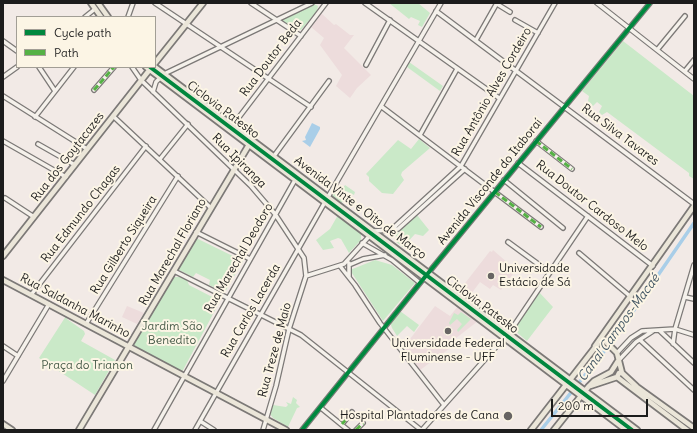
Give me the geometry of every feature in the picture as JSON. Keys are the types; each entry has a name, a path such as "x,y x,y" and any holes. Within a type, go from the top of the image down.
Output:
{"main road":[{"path":"91,3 100,16"},
{"path":"98,3 107,16"},
{"path":"156,62 204,3"},
{"name":"Avenida Vinte e Oito de Março","path":"149,68 249,146 325,202 428,272 583,389"},
{"name":"Rua dos Goytacazes","path":"3,256 66,177 149,68"},
{"name":"Avenida Vinte e Oito de Março","path":"156,68 328,197 425,277 579,395"},
{"name":"Rua Marechal Floriano","path":"79,430 196,232 253,140"},
{"path":"531,430 568,387 694,205"},
{"name":"Rua Saldanha Marinho","path":"3,280 286,430"},
{"path":"606,341 608,330"},
{"path":"595,346 606,341"},
{"path":"606,341 617,353 622,373 637,387 694,428"},
{"path":"589,386 594,381 611,372 619,360"},
{"path":"554,430 583,389 617,377 619,373 622,373"},
{"path":"617,377 687,430"},
{"path":"583,389 637,430"},
{"path":"579,395 626,430"},
{"path":"3,424 12,430"}],"street":[{"path":"128,16 133,3"},
{"path":"155,3 311,107"},
{"path":"251,3 301,36"},
{"path":"154,92 155,84 164,74 312,3"},
{"path":"365,3 499,98"},
{"path":"328,197 382,107 441,3"},
{"path":"476,40 497,3 510,12"},
{"name":"Rua Antônio Alves Cordeiro","path":"372,233 398,229 423,203 463,167 499,98 556,3"},
{"path":"597,3 694,79"},
{"name":"Avenida Visconde do Itaboraí","path":"302,430 349,373 428,272 650,3"},
{"name":"Rua Doutor Beda","path":"233,125 324,4"},
{"path":"86,16 95,9"},
{"name":"Rua Silva Tavares","path":"436,12 565,106 694,205"},
{"path":"657,50 684,16"},
{"path":"281,17 283,24"},
{"path":"366,65 390,20"},
{"path":"515,20 538,33"},
{"path":"3,41 16,50"},
{"path":"211,41 213,47 212,51"},
{"path":"685,71 694,60"},
{"path":"3,77 16,68"},
{"path":"40,68 55,91"},
{"path":"35,117 73,68"},
{"path":"94,90 113,68"},
{"name":"Rua Ipiranga","path":"133,68 141,80 188,124 275,214 299,248 305,263 306,276"},
{"path":"420,135 457,69"},
{"path":"274,156 329,81"},
{"path":"3,96 87,149"},
{"path":"382,107 541,227"},
{"path":"113,116 211,208"},
{"path":"160,159 188,124"},
{"path":"3,141 66,177"},
{"path":"536,141 572,169"},
{"path":"38,144 76,164"},
{"name":"Rua Edmundo Chagas","path":"31,295 146,146"},
{"name":"Rua Doutor Cardoso Melo","path":"518,163 653,266"},
{"name":"Rua Gilberto Siqueira","path":"86,324 178,176"},
{"name":"Rua Marechal Deodoro","path":"154,430 183,376 295,180"},
{"path":"504,180 563,228"},
{"path":"5,198 34,217"},
{"name":"Rua Carlos Lacerda","path":"194,430 325,202"},
{"path":"509,333 548,272 588,216"},
{"path":"196,232 250,259"},
{"path":"306,276 340,266 372,233"},
{"path":"508,242 548,272"},
{"path":"362,243 386,255 420,283"},
{"path":"579,253 631,297"},
{"path":"349,277 349,264 352,255"},
{"path":"349,264 363,259 386,255"},
{"path":"673,344 675,330 694,265"},
{"path":"340,266 384,327 444,405"},
{"path":"174,271 301,335 421,430 504,338"},
{"name":"Rua Treze de Maio","path":"263,430 276,386 289,329 306,276"},
{"path":"685,296 694,299"},
{"path":"3,381 49,304"},
{"path":"617,353 631,338 642,331 675,330 694,335"},
{"path":"619,360 638,341 653,331"},
{"path":"660,331 694,363"},
{"path":"631,338 638,341 694,390"},
{"path":"3,346 18,356"},
{"path":"321,408 348,430"},
{"path":"342,424 352,412"},
{"path":"200,421 214,430"},
{"path":"356,430 363,423"}],"shaded area":[{"path":"321,13 334,25 336,24 350,35 354,35 344,48 371,75 357,88 350,98 336,86 342,75 320,45 324,38 311,27"},
{"name":"Universidade Estácio de Sá","path":"493,250 516,270 501,290 493,285 490,289 480,282 468,298 459,291 490,251 492,252"},
{"path":"127,306 144,313 137,324 122,317"},
{"path":"435,306 450,316 458,306 478,321 451,342 453,346 420,370 404,347"}],"green space":[{"path":"389,3 418,3 430,13 422,27 418,25 420,21 411,17 409,19"},
{"path":"314,4 318,6 317,11 301,30 278,19"},
{"path":"623,41 694,96 694,179 689,176 689,173 607,112 602,115 599,112 602,106 597,102 593,106 588,101 589,96 582,91"},
{"path":"409,62 443,86 440,91 407,67"},
{"path":"419,139 430,148 402,172 401,175 404,180 393,194 382,193 369,181 369,177 366,174 398,140 411,149"},
{"path":"345,185 355,192 354,195 346,191 343,194 344,197 347,197 341,204 332,196 337,187 341,191"},
{"path":"338,215 361,234 361,240 349,253 341,239 338,238 330,241 334,248 323,250 316,240 330,229"},
{"path":"417,215 429,230 423,236 415,234 403,247 396,242 396,235"},
{"name":"Jardim São Benedito","path":"196,238 243,261 225,292 209,285 210,280 196,273 193,277 177,269"},
{"path":"375,260 392,265 415,283 383,321 350,270"},
{"name":"Jardim São Benedito","path":"174,277 180,277 187,280 189,285 220,301 182,372 133,345"},
{"path":"538,291 553,307 527,341 514,330"},
{"path":"400,311 419,325 414,332 407,326 397,336 390,322"},
{"path":"461,312 471,319 458,332 457,330 462,324 457,319 450,325 449,323 454,313 458,315"},
{"name":"Praça do Trianon","path":"66,316 67,319 84,331 85,334 81,341 115,360 95,395 39,358"},
{"path":"293,397 297,400 296,403 300,407 297,408 288,427 273,418 270,414 273,405 286,407 288,405 286,402 291,404"}],"water":[{"path":"312,123 320,127 320,129 310,147 302,141 306,140 305,137"}],"waterway":[{"name":"Canal Campos-Macaé","path":"541,430 614,339 694,223"}],"marked path":[{"path":"94,90 113,68"},
{"path":"536,141 572,169"},
{"path":"495,192 541,227"},
{"path":"342,424 352,412"},
{"path":"356,430 363,423"}],"cycle path":[{"path":"302,430 420,283 650,3"},
{"name":"Ciclovia Patesko","path":"151,68 632,430"}],"place":[{"name":"Universidade Estácio de Sá","path":"491,276"},
{"name":"Universidade Federal Fluminense - UFF","path":"448,331"},
{"name":"Hospital Plantadores de Cana","path":"508,416"}]}
